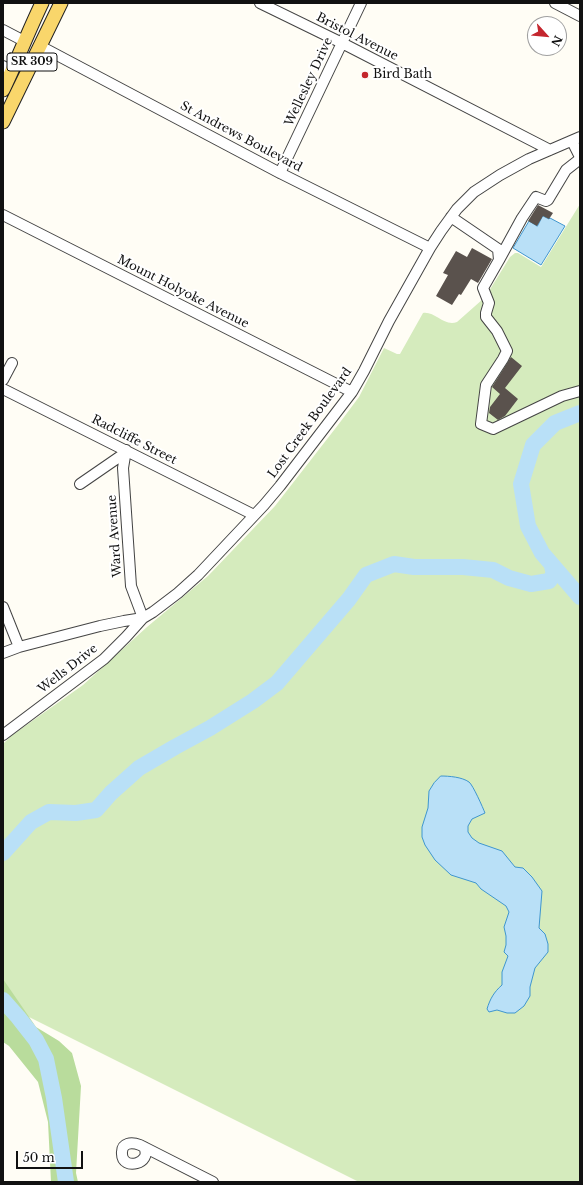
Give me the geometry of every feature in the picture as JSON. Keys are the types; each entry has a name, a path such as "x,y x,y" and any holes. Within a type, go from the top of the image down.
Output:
{"main road":[{"name":"SR 309","path":"3,90 8,68 24,41 42,3"},
{"name":"SR 309","path":"3,122 61,3"}],"street":[{"name":"Bristol Avenue","path":"260,3 342,43 550,150"},
{"name":"Wellesley Drive","path":"280,173 361,3"},
{"path":"555,3 580,16"},
{"path":"3,30 24,41"},
{"name":"St Andrews Boulevard","path":"40,46 280,173 430,248"},
{"path":"576,139 580,158 566,170 548,200 546,201 536,197 522,218 483,288 490,303 486,317 497,331 507,351 486,385 481,424 493,429 562,396 580,391"},
{"name":"Lost Creek Boulevard","path":"3,654 19,647 124,621 142,618 163,605 193,579 254,515 290,474 352,392 389,321 430,248 464,201 485,184 529,159 576,139"},
{"name":"Mount Holyoke Avenue","path":"3,215 352,392"},
{"path":"451,217 498,249 499,260"},
{"path":"3,380 12,363"},
{"name":"Radcliffe Street","path":"3,389 125,452 254,515"},
{"path":"80,484 125,452"},
{"name":"Ward Avenue","path":"125,452 124,476 131,586 142,618"},
{"path":"3,607 19,647"},
{"name":"Wells Drive","path":"3,735 104,659 142,618"},
{"path":"144,1147 213,1182"}],"green space":[{"path":"580,204 580,1182 359,1182 3,1004 3,744 11,736 83,685 147,627 208,576 275,506 338,425 359,397 384,348 400,354 423,313 432,314 444,321 452,323 457,322 483,299 510,257 515,253 518,253 541,267"},
{"path":"3,979 36,1027 59,1041 72,1053 81,1086 76,1173 78,1182 51,1182 48,1122 38,1082 9,1046 3,1042"}],"water":[{"path":"543,216 565,226 541,265 513,248 529,221 537,226"},
{"path":"441,776 455,777 466,780 471,784 475,792 485,813 472,819 468,826 468,832 472,838 479,843 502,851 515,867 523,868 532,877 542,891 539,928 545,934 548,944 548,952 535,968 530,987 530,996 524,1006 515,1013 507,1013 497,1010 489,1012 487,1009 489,1002 502,985 502,972 508,956 504,952 506,936 504,927 509,912 506,906 481,889 476,883 451,875 435,860 425,845 422,837 422,827 428,808 429,791"}],"building":[{"path":"538,205 553,213 549,219 543,216 537,226 528,221"},
{"path":"472,248 492,259 478,283 471,279 461,295 459,294 452,305 436,296 448,275 443,273 456,251 467,257"},
{"path":"511,357 522,366 505,388 518,399 505,416 498,420 489,413 490,407 500,394 492,387"}],"waterway":[{"path":"580,413 555,423 533,445 521,484 528,526 542,553 580,597"},
{"path":"3,853 31,822 49,812 76,813 96,810 111,793 139,768 210,728 253,701 277,683 349,599 366,575 394,564 414,567 463,567 493,570 509,578 531,584 549,581 554,574 552,566"},
{"path":"3,1000 36,1040 46,1059 54,1098 66,1182"}],"place":[{"name":"Bird Bath","path":"365,75"}]}
